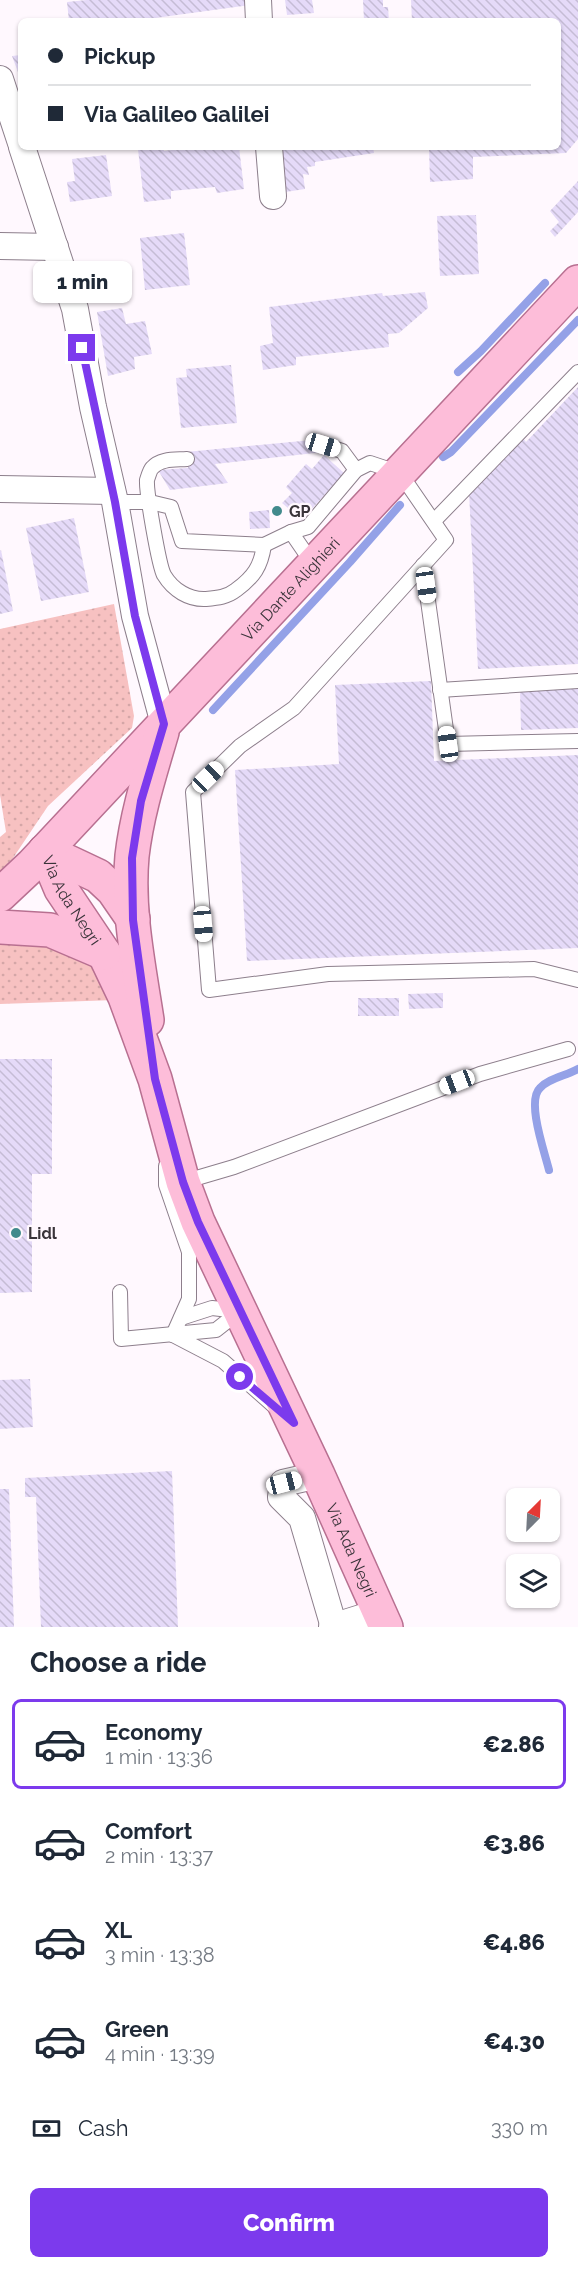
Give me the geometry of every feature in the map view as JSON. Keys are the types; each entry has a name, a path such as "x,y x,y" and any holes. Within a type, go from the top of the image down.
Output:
{"main road":[{"name":"Via Dante Alighieri","path":"0,895 45,851 578,282"},
{"name":"Via Ada Negri","path":"155,1079 133,920 132,858 141,801 164,724"},
{"name":"Via Ada Negri","path":"45,851 98,876 113,890 133,920"},
{"name":"Via Ada Negri","path":"45,851 61,889 104,954 125,997 155,1079 183,1182 198,1222 294,1423 383,1619"},
{"name":"Via Ada Negri","path":"0,927 50,930 104,954"}],"street":[{"path":"258,0 260,18"},
{"path":"0,79 18,133"},
{"path":"24,150 75,309 135,616 164,724"},
{"path":"269,150 273,196"},
{"path":"0,246 55,247"},
{"path":"0,489 113,497"},
{"name":"Via Ada Negri","path":"318,1475 284,1483 281,1497 302,1518 333,1627"},
{"path":"333,1627 383,1619"}],"lane":[{"path":"434,521 578,372"},
{"path":"323,445 342,451 356,470"},
{"path":"187,459 163,461 152,468 147,481 158,557 164,575 172,585 185,596 202,599 227,597 246,583 262,562 264,545"},
{"path":"113,497 171,507 182,541 264,545 291,532 308,527 356,470 370,463 400,473 446,540 294,708 240,746 193,792 209,990 328,974 534,969 578,980"},
{"path":"291,532 314,565"},
{"path":"423,564 448,744 578,741"},
{"path":"440,690 578,681"},
{"path":"183,1182 234,1167 480,1074 568,1049"},
{"path":"167,1122 166,1185 189,1252 189,1299 173,1335"},
{"path":"120,1292 121,1340 216,1330 240,1311"},
{"path":"181,1318 212,1308 240,1311"},
{"path":"173,1335 223,1361 294,1423"}],"shaded area":[{"path":"114,604 134,716 132,728 48,806 13,858 0,871 0,837 6,832 0,795 0,629"},
{"path":"30,934 95,963 115,1000 0,1004 0,935"}],"building":[{"path":"250,0 250,5 155,18 69,18 67,2"},
{"path":"285,0 312,0 314,13 287,15"},
{"path":"363,0 383,0 383,7 388,7 389,18 364,18"},
{"path":"411,0 578,0 578,139 566,153 473,157 473,179 430,182 429,150 561,150 561,18 412,18"},
{"path":"18,55 18,72 12,56"},
{"path":"138,150 239,150 244,189 217,193 215,187 171,191 171,199 144,202"},
{"path":"275,150 374,150 374,153 315,162 315,166 307,167 309,175 303,174 305,189 279,193"},
{"path":"106,155 112,196 70,202 67,182 75,181 72,159"},
{"path":"578,181 578,212 555,237 550,231 559,222 550,211"},
{"path":"476,215 479,274 440,276 437,216"},
{"path":"184,233 190,285 145,290 140,238"},
{"path":"425,292 428,308 399,333 388,334 389,347 296,357 296,365 263,370 260,346 273,343 269,307 382,293 383,296"},
{"path":"122,308 126,324 145,321 152,354 134,357 135,369 108,376 97,312"},
{"path":"231,365 237,423 181,428 176,378 187,377 186,369"},
{"path":"578,387 578,664 478,669 469,492 523,438 526,442"},
{"path":"323,439 324,452 215,464 228,483 170,490 158,470 188,468 186,452"},
{"path":"324,455 344,473 302,520 282,503 292,493 286,487 306,464 312,469"},
{"path":"269,510 270,528 250,529 249,512"},
{"path":"74,518 89,592 41,601 26,528"},
{"path":"0,551 13,611 0,614"},
{"path":"431,681 434,761 578,755 578,948 247,961 235,770 339,764 335,685"},
{"path":"578,687 578,728 521,730 520,690"},
{"path":"443,993 443,1008 409,1009 408,994"},
{"path":"358,998 399,998 399,1016 358,1016"},
{"name":"Lidl","path":"0,1059 52,1059 52,1174 32,1174 32,1292 0,1293"},
{"path":"30,1379 33,1427 0,1429 0,1380"},
{"path":"172,1471 178,1627 41,1627 36,1497 25,1497 25,1478"},
{"path":"0,1489 9,1489 14,1627 0,1627"}],"waterway":[{"path":"458,372 545,283"},
{"path":"443,457 451,452 578,320"},
{"path":"213,710 400,505"},
{"path":"549,1170 536,1115 536,1095 540,1088 548,1082 578,1069"}],"place":[{"name":"GP","path":"277,511"},
{"name":"Lidl","path":"16,1233"}],"route":[{"path":"82,348 115,502 135,616 164,724 141,801 132,858 133,920 155,1079 183,1182 198,1222 294,1423 240,1377"}]}
